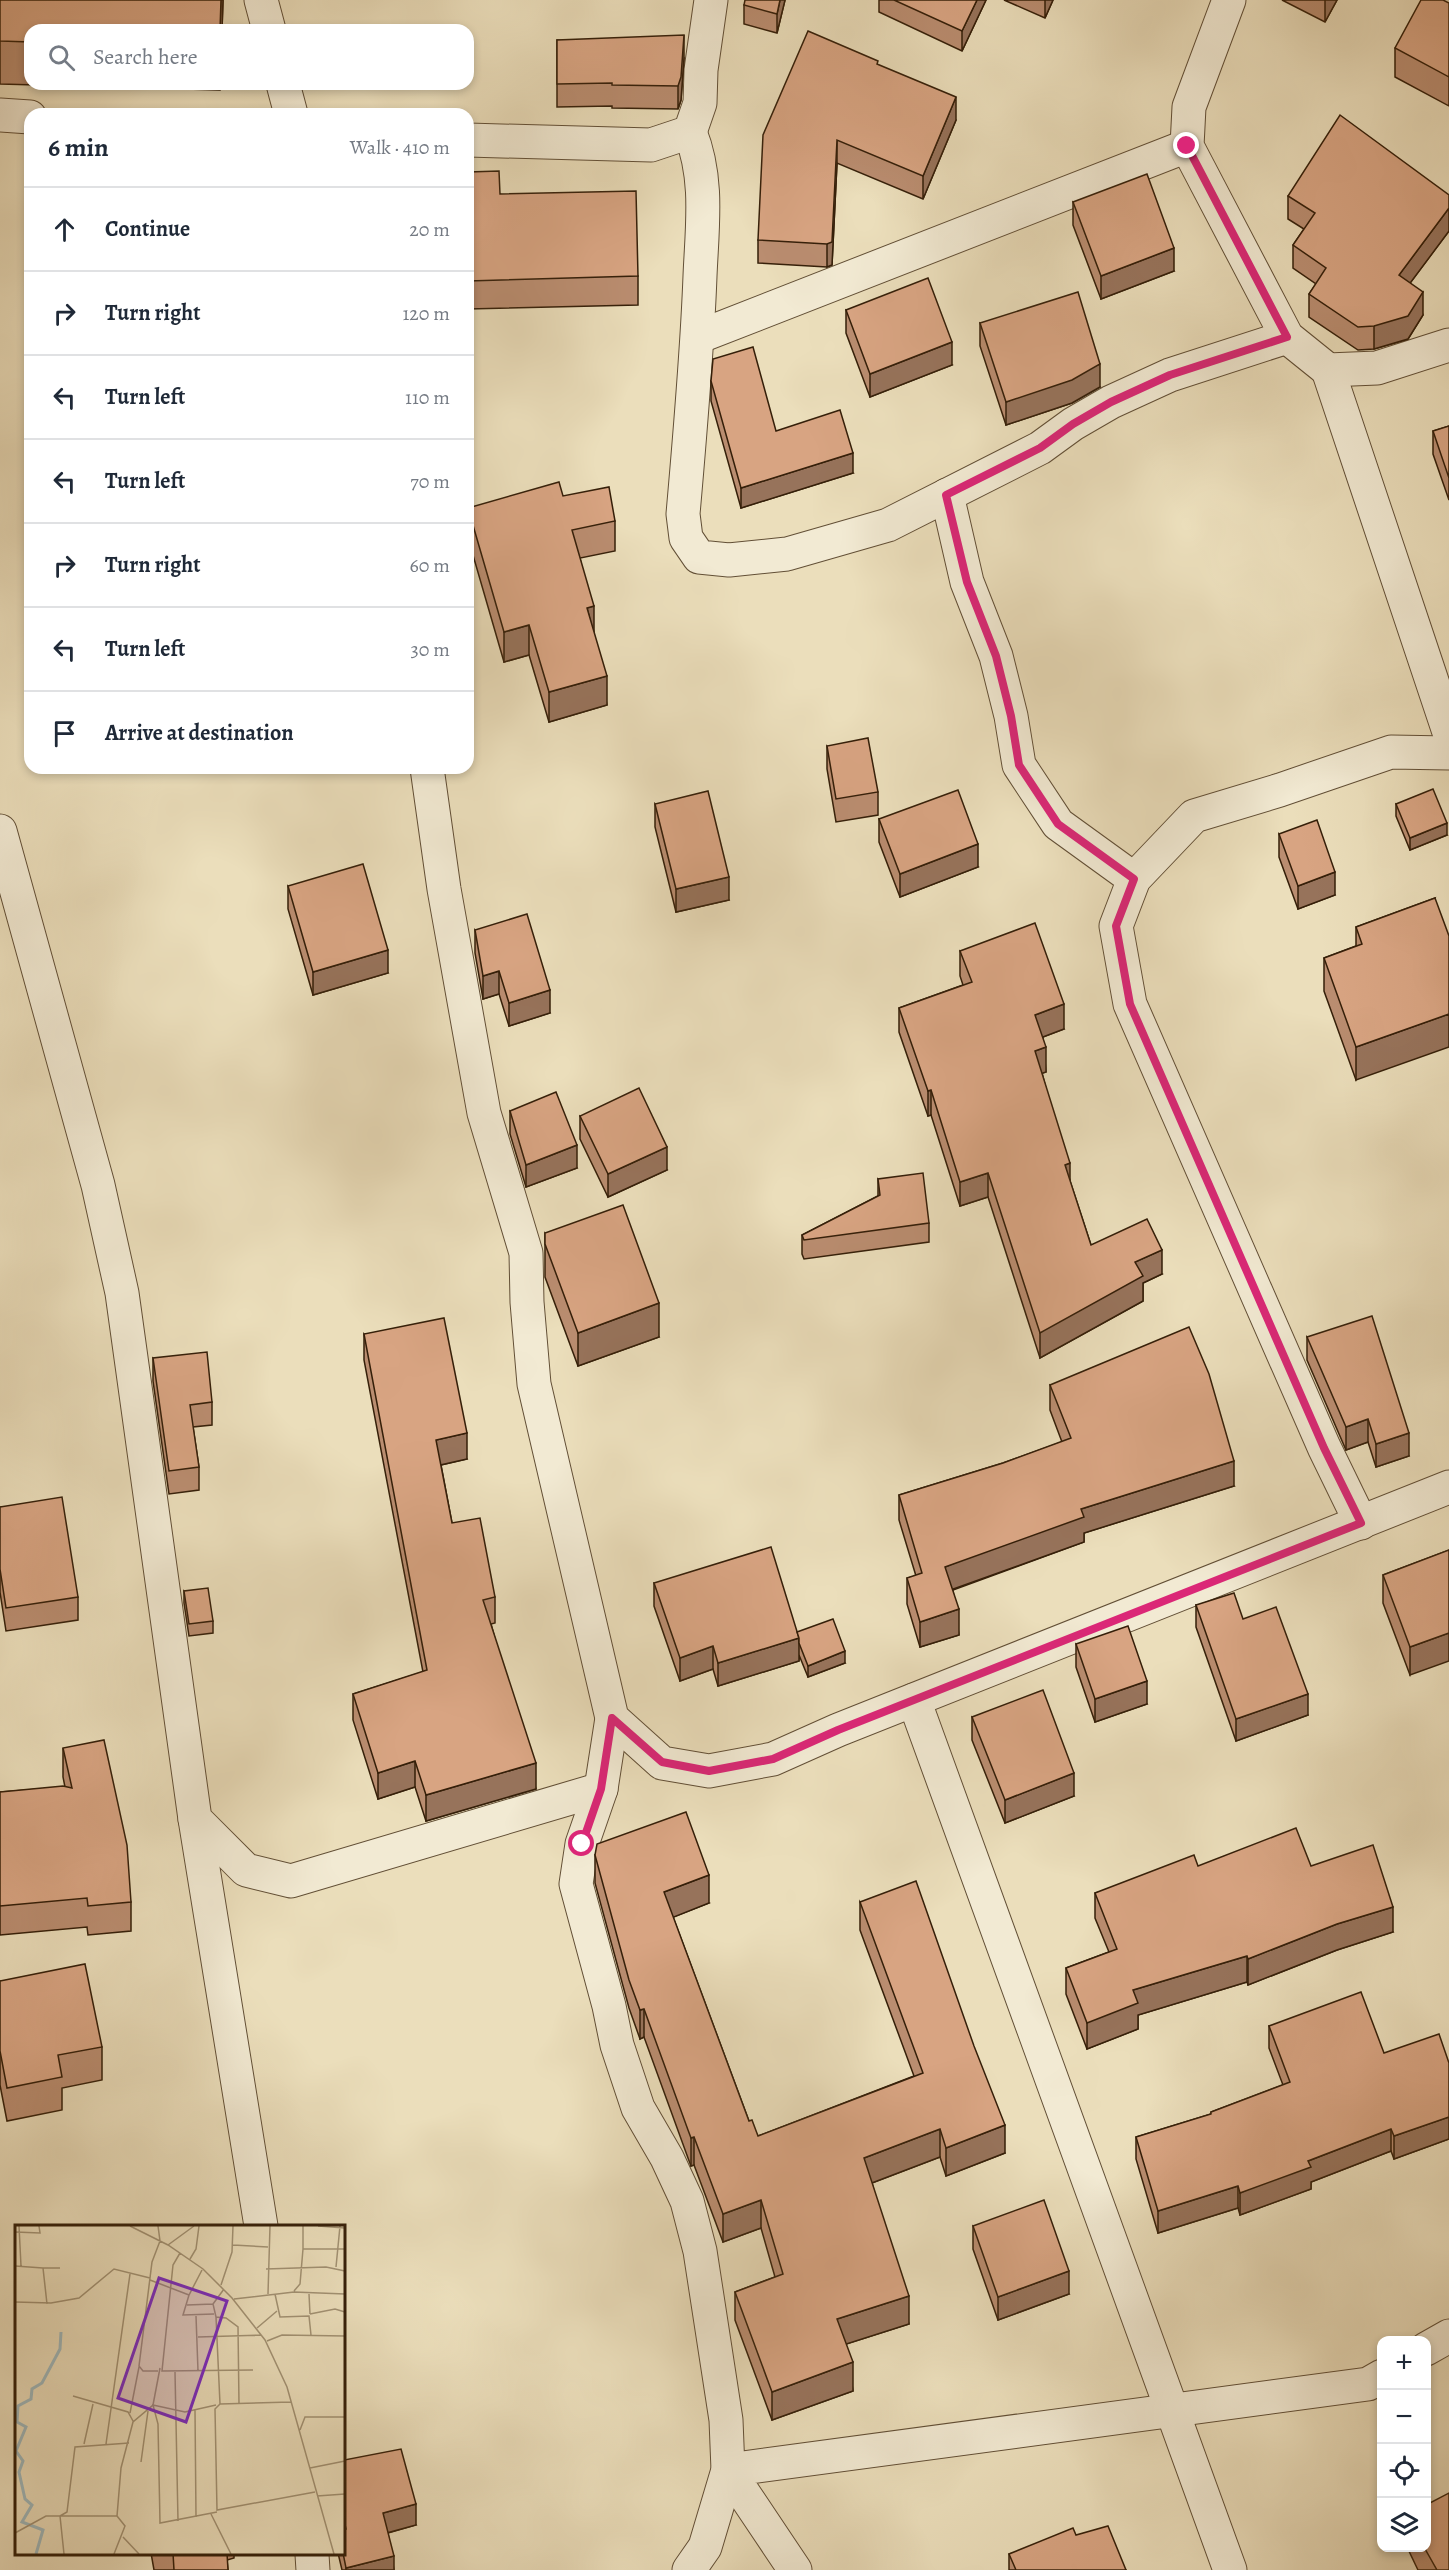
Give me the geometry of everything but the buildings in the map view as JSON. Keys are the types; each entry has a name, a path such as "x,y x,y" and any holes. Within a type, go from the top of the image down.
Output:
{"street":[{"path":"261,0 267,24"},
{"path":"711,0 701,70 700,103 690,132 699,155 704,191 698,337 683,514 686,538 699,557 729,560 787,554 888,525 1040,448 1073,424 1111,402 1170,375 1287,337"},
{"path":"1229,0 1189,106 1187,146 1287,337 1328,370 1449,732"},
{"path":"285,90 289,108"},
{"path":"0,115 24,117"},
{"path":"474,140 651,144 690,132"},
{"path":"698,337 1187,146"},
{"path":"1328,370 1377,368 1449,345"},
{"path":"946,495 967,582 996,656 1011,716 1019,765 1058,824 1134,879"},
{"path":"1361,1523 1324,1448 1130,1004 1116,926 1134,879 1194,816 1280,790 1391,752 1449,753"},
{"path":"428,774 444,889 484,1113 526,1253 527,1302 534,1384 612,1718 601,1789 582,1844 576,1884 609,2006 616,2045 638,2108 667,2158 687,2201 700,2251 726,2420 728,2470 705,2547 689,2570"},
{"path":"0,831 98,1185 122,1293 195,1819 261,2225"},
{"path":"612,1718 662,1762 709,1771 773,1759 914,1700 1449,1487"},
{"path":"914,1700 1230,2570"},
{"path":"195,1819 246,1870 291,1881 601,1789"},
{"path":"1431,2346 1449,2336"},
{"path":"728,2470 1368,2384 1377,2379"},
{"path":"728,2470 795,2570"},
{"path":"312,2555 313,2570"}],"route":[{"path":"582,1844 601,1789 612,1718 662,1762 709,1771 773,1759 838,1730 1361,1523 1324,1448 1130,1004 1116,926 1134,879 1058,824 1019,765 1011,716 996,656 967,582 946,495 1040,448 1073,424 1111,402 1170,375 1287,337 1187,146"}]}
